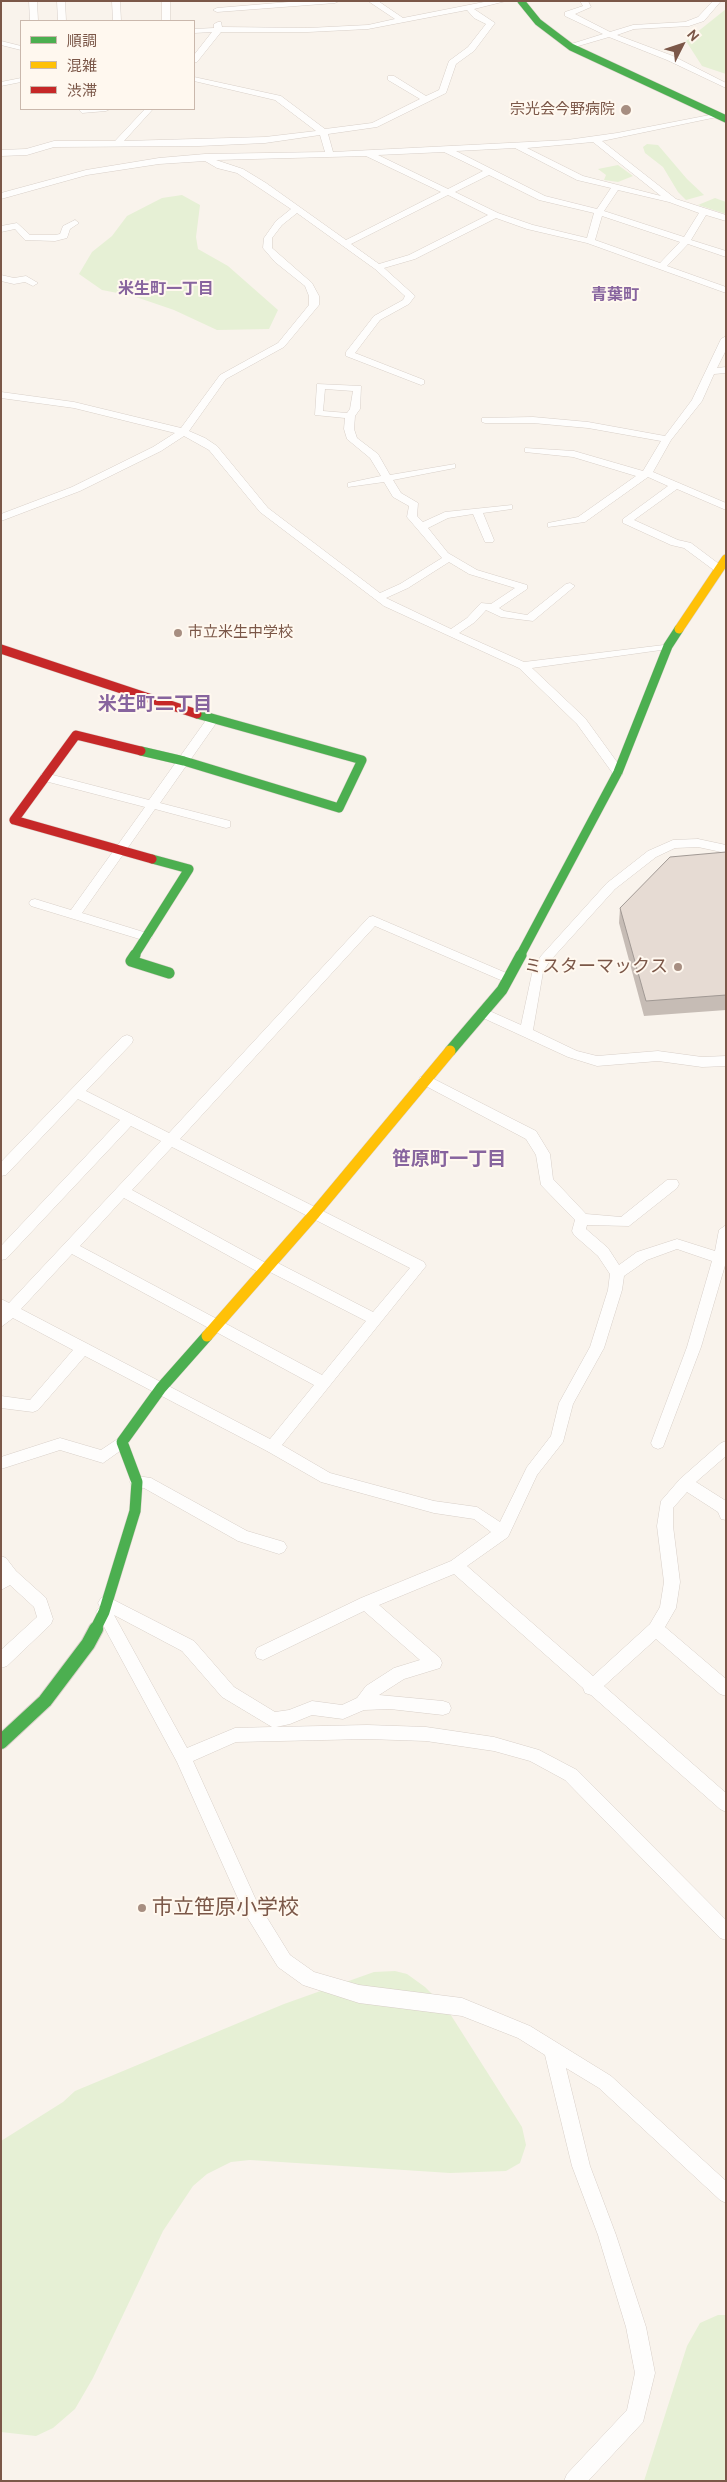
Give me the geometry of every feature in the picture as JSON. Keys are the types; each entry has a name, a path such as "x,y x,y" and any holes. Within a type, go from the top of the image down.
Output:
{"street":[{"path":"33,1 34,20"},
{"path":"61,1 62,20"},
{"path":"116,1 117,20"},
{"path":"166,1 166,20"},
{"path":"195,59 218,30 215,1"},
{"path":"217,10 335,1"},
{"path":"372,1 401,20"},
{"path":"195,31 339,29 401,20 502,1"},
{"path":"521,1 538,22 572,47 721,117"},
{"path":"584,1 586,7 568,14 610,35 670,58 726,86"},
{"path":"572,47 633,27 686,24 701,19 717,1"},
{"path":"1,153 27,152 54,144 199,143 265,140 374,125 442,91 452,63 471,49 491,22 477,16 468,7"},
{"path":"1,43 20,48"},
{"path":"391,78 427,100"},
{"path":"195,79 278,98 323,132 330,154"},
{"path":"1,84 20,80"},
{"path":"82,110 94,110"},
{"path":"118,143 147,111"},
{"path":"1,196 94,172 159,161 368,154 596,140 721,117"},
{"path":"596,140 673,202"},
{"path":"199,143 206,158 220,166 240,171 297,208 378,267 410,296 406,302 377,318 349,354 421,382"},
{"path":"517,146 580,178 617,186 726,218"},
{"path":"445,149 542,198 599,212 726,254"},
{"path":"368,154 495,215 530,227 590,241 726,290"},
{"path":"346,243 488,172"},
{"path":"590,241 599,212 617,186"},
{"path":"1,518 76,489 157,449 183,432 222,377 269,354 281,345 314,305 314,296 309,285 278,260 267,248 268,238 279,223 297,208"},
{"path":"661,267 686,242 704,212"},
{"path":"378,267 412,257 495,215"},
{"path":"1,229 17,226 28,238 55,238 64,236 66,228 75,223"},
{"path":"1,278 14,282 26,279 33,283"},
{"path":"552,525 581,520 645,474 667,439 697,401 726,339"},
{"path":"710,372 726,370"},
{"path":"350,416 318,414 320,386 358,388 355,409 350,416 348,429 352,439 374,456 397,495 414,505 412,517 444,555 473,572 523,587 492,608"},
{"path":"1,395 74,406 183,432 202,440 213,448 264,510 379,596 408,614 522,666 581,721 618,772"},
{"path":"485,420 533,420 588,425 667,439"},
{"path":"529,450 574,454 645,474 726,507"},
{"path":"352,485 451,466"},
{"path":"1,1463 60,1444 103,1457 122,1442 161,1388 314,1213 425,1080 484,1014 502,990 618,772 668,646 721,570 687,545 675,543 626,521 676,486"},
{"path":"422,527 445,514 508,507"},
{"path":"477,511 489,540"},
{"path":"379,596 404,586 449,558"},
{"path":"450,634 471,620 485,605 502,614 529,619 570,586"},
{"path":"522,666 668,646"},
{"path":"1,649 214,719 362,760 339,808 184,761 76,735 14,820 189,870 132,961 169,973"},
{"path":"74,915 214,719"},
{"path":"45,777 226,824"},
{"path":"526,1034 537,972 545,959 611,886 652,854 672,844 698,844 726,848"},
{"path":"35,903 146,937"},
{"path":"503,1532 477,1513 434,1507 326,1478 161,1388 83,1348 4,1312 123,1191 373,920 507,978"},
{"path":"484,1014 573,1054 597,1061 658,1056 702,1062 726,1061"},
{"path":"1,1171 127,1040"},
{"path":"425,1080 531,1135 543,1154 546,1181 582,1219 624,1222 672,1184"},
{"path":"76,1092 419,1266 272,1447"},
{"path":"1,1255 129,1119"},
{"path":"123,1191 267,1267 376,1320"},
{"path":"263,1653 366,1603 456,1566 503,1532 532,1471 558,1438 566,1403 597,1348 615,1290 617,1273 603,1252 578,1231 582,1219"},
{"path":"658,1443 694,1347 720,1258 726,1230"},
{"path":"617,1273 642,1256 677,1244 720,1258"},
{"path":"70,1247 324,1383"},
{"path":"1,1402 33,1406 83,1348"},
{"path":"1,1742 45,1701 88,1644 105,1608 135,1512 137,1482 122,1442"},
{"path":"591,1688 656,1629 668,1608 672,1582 665,1526 666,1506 685,1483 726,1447"},
{"path":"137,1482 146,1482 243,1536 279,1547"},
{"path":"685,1483 724,1508 726,1514"},
{"path":"1,1563 6,1580 41,1603 45,1619 1,1661"},
{"path":"456,1566 591,1688 726,1804"},
{"path":"363,1703 372,1690 400,1673 434,1663 366,1603"},
{"path":"105,1608 188,1646 228,1692 273,1720 290,1717 312,1708 343,1712 363,1703 390,1702 443,1708"},
{"path":"105,1608 182,1757 250,1906 284,1961 309,1979 359,1994 462,2007 524,2032 605,2082 726,2194"},
{"path":"656,1629 726,1689"},
{"path":"182,1757 236,1735 367,1732 426,1734 494,1744 533,1755 570,1775 726,1932"},
{"path":"554,2051 581,2166 607,2235 636,2327 645,2373 636,2415 574,2481"}],"green space":[{"path":"726,9 726,74 702,66 686,41"},
{"path":"647,144 658,145 687,179 704,195 686,200 678,192 663,167 645,153 643,147"},
{"path":"618,165 633,176 618,182 604,180 606,175 598,169"},
{"path":"182,195 200,205 196,237 198,249 228,266 278,310 269,329 217,330 174,310 133,296 102,290 79,274 92,252 112,236 127,216 162,198"},
{"path":"715,198 726,202 726,214 698,205"},
{"path":"395,1971 407,1974 425,1987 447,2009 522,2127 526,2145 520,2163 506,2171 450,2173 250,2160 231,2162 207,2174 193,2186 163,2231 93,2378 75,2409 53,2428 36,2436 1,2432 1,2141 63,2102 75,2091 284,2004 374,1972"},
{"path":"718,2315 726,2315 726,2481 644,2481 687,2346 700,2323"}],"building":[{"name":"ミスターマックス","path":"726,852 726,995 646,1001 620,908 670,857"}],"traffic: fast":[{"path":"521,1 538,22 571,47 726,119"},
{"path":"450,1051 502,990 618,772 668,646 679,629"},
{"path":"141,751 184,761 339,808 362,760 197,714"},
{"path":"152,859 189,869 131,961 169,973"},
{"path":"1,1742 45,1701 88,1644 104,1612 135,1511 137,1482 122,1442 161,1388 207,1336"}],"traffic: slow":[{"path":"679,629 726,559"},
{"path":"207,1336 315,1213 450,1051"}],"traffic: jam":[{"path":"1,649 197,714"},
{"path":"141,751 76,735 14,820 152,859"}],"place":[{"name":"宗光会今野病院","path":"626,110"},
{"name":"市立米生中学校","path":"178,633"},
{"name":"ミスターマックス","path":"678,967"},
{"name":"市立笹原小学校","path":"142,1908"}],"district":[{"name":"米生町一丁目","path":"166,289"},
{"name":"青葉町","path":"615,295"},
{"name":"米生町二丁目","path":"155,704"},
{"name":"笹原町一丁目","path":"449,1159"}]}
